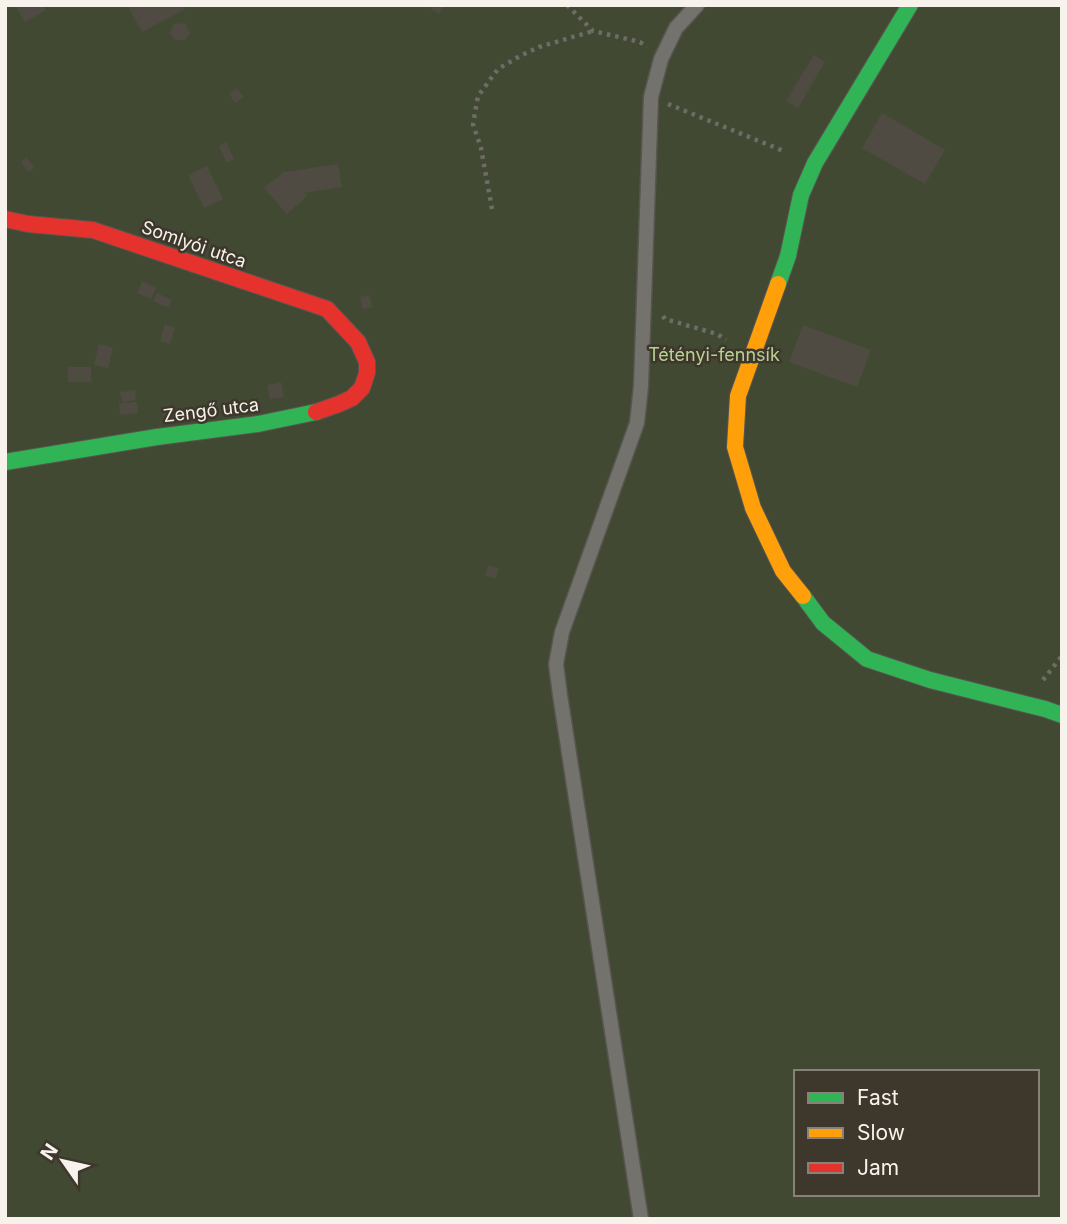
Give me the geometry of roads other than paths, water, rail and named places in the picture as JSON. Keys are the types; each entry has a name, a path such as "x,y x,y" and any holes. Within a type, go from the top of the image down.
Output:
{"street":[{"path":"910,5 815,163 801,195 788,256 738,396 735,447 753,508 783,571 823,623 867,659 930,680 1062,715"},
{"name":"Somlyói utca","path":"5,219 28,224 93,230 327,309 356,338"},
{"name":"Zengő utca","path":"5,462 149,438 282,421 336,406 358,393 367,376 365,354 356,338"}],"lane":[{"path":"642,1219 556,664 562,632 637,423 641,386 651,97 661,59 676,28 698,5"}],"park label":[{"name":"Tétényi-fennsík","path":"714,354"}]}
